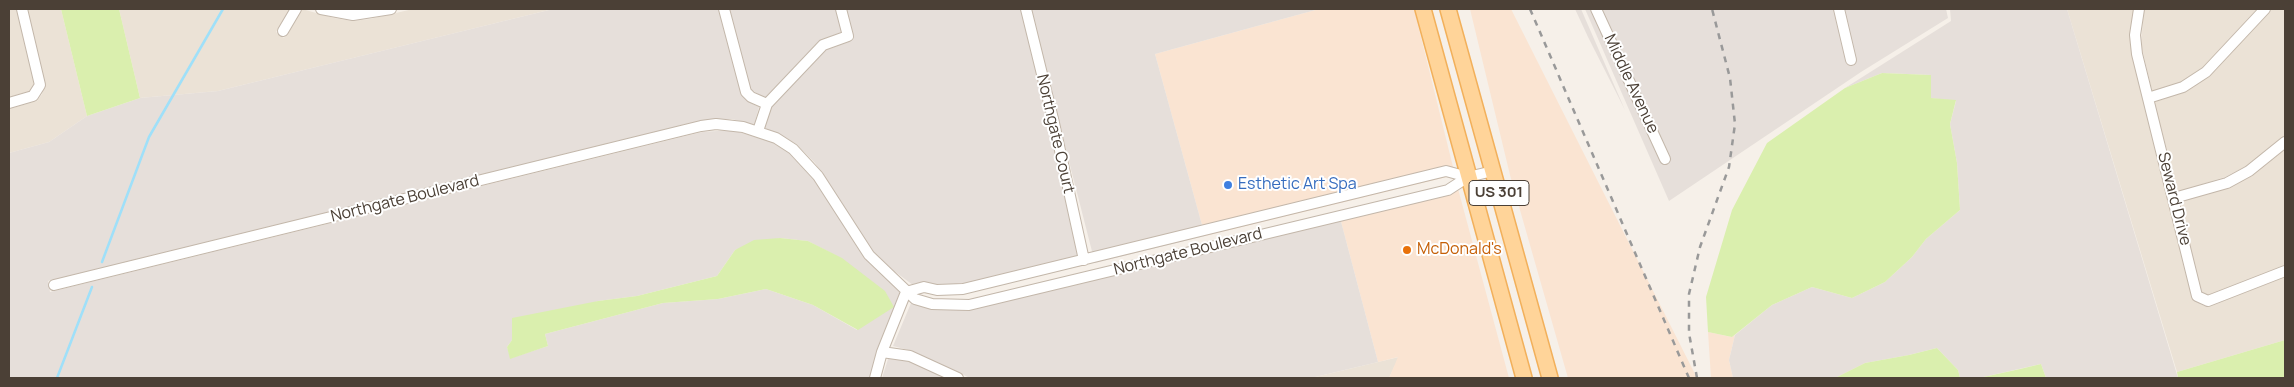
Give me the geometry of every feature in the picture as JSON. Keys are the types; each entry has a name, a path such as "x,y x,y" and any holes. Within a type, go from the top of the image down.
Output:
{"main road":[{"name":"US 301","path":"1424,9 1524,378"},
{"name":"US 301","path":"1448,9 1550,378"}],"street":[{"path":"9,103 29,98 36,94 40,81 22,9"},
{"path":"283,31 296,9"},
{"path":"321,9 353,16 391,9"},
{"path":"724,9 746,92 751,97 767,104"},
{"path":"758,131 767,104 823,45 848,36 841,9"},
{"name":"Northgate Court","path":"1026,9 1084,260"},
{"name":"Middle Avenue","path":"1596,9 1665,160"},
{"path":"1838,9 1851,60"},
{"name":"Seward Drive","path":"2139,9 2136,45 2197,288 2196,292 2201,299 2208,301 2285,272"},
{"path":"2148,98 2183,87 2206,72 2265,9"},
{"name":"Northgate Boulevard","path":"54,286 701,126 732,125 758,131 780,140 805,159 869,255 915,299 932,304 969,305 1448,190 1468,177 1493,171"},
{"path":"2174,198 2227,182 2249,171 2285,142"},
{"name":"Northgate Boulevard","path":"906,292 924,287 937,290 963,289 1446,171 1468,177"},
{"path":"875,378 882,352 906,292"},
{"path":"882,352 910,356 958,378"}],"shaded area":[{"path":"9,9 17,9 35,81 31,91 9,97"},
{"path":"27,9 61,9 87,116 49,142 9,153 9,109 37,101 42,94 44,86"},
{"path":"119,9 290,9 276,32 284,38 302,9 353,21 413,9 553,9 218,91 140,98"},
{"path":"553,9 720,9 742,94 749,102 759,107 754,125 732,119 699,121 48,281 50,292 702,132 732,130 775,143 790,153 815,179 866,259 888,280 905,291 872,378 9,378 9,153 49,142 87,116 140,98 218,91","holes":["780,238 808,241 842,259 857,330 813,305 766,289 718,299 663,303 545,334 548,346 511,358 507,347 512,340 598,301 637,296 717,276 735,250"]},
{"path":"729,9 836,9 842,32 819,41 765,98 750,89"},
{"path":"846,9 1021,9 1085,265 965,293 931,291 913,285 873,252 815,163 796,144 778,133 764,128 770,108 826,50 850,41 853,35"},
{"path":"1030,9 1319,9 1155,54 1205,236 1095,263"},
{"path":"1319,9 1414,9 1455,175 1205,236 1155,54"},
{"path":"1470,9 1511,9 1697,378 1568,378 1510,175"},
{"path":"1575,9 1581,9 1625,110 1588,37"},
{"path":"1585,9 1946,9 1948,18 1861,72 1669,201"},
{"path":"1950,9 2067,9 2178,378 2046,378 2041,364 1979,378 1960,378 1958,370 1937,348 1865,363 1835,378 1733,378 1729,360 1735,335 1772,305 1812,287 1852,298 1885,282 1912,257 1926,239 1960,210 1957,163 1950,124 1956,101 1931,98 1931,75 1882,73 1845,88 1951,21"},
{"path":"2067,9 2134,9 2131,35 2194,300 2204,306 2209,306 2285,277 2285,340 2177,372"},
{"path":"2144,9 2258,9 2202,68 2181,82 2152,91 2141,44"},
{"path":"2272,9 2285,9 2285,135 2247,166 2225,177 2178,192 2154,102 2185,92 2209,76"},
{"path":"2285,149 2285,266 2244,283 2207,296 2203,295 2180,202 2229,187 2252,175"},
{"path":"1457,185 1509,378 1389,378 1398,357 1378,362 1339,214"},
{"path":"1339,214 1378,362 1311,378 970,378 912,351 893,346 914,296 957,304"},
{"path":"1708,332 1732,337 1735,335 1729,360 1733,378 1711,378"},
{"path":"889,356 909,361 946,378 882,378"},
{"path":"1399,357 1389,378 1311,378 1378,362"}],"green space":[{"path":"61,9 119,9 140,98 87,116"},
{"path":"1882,73 1931,75 1931,98 1956,100 1950,124 1957,163 1960,210 1926,239 1912,257 1885,282 1852,298 1812,287 1772,305 1732,337 1708,332 1706,297 1732,210 1767,143 1845,88"},
{"path":"780,238 808,241 842,258 885,291 894,307 858,330 813,305 766,289 718,299 663,303 545,334 548,346 510,359 507,347 512,340 512,318 598,301 637,296 717,276 735,250 754,240"},
{"path":"2285,340 2285,378 2178,378 2177,372"},
{"path":"1937,348 1958,370 1960,378 1835,378 1865,363"},
{"path":"2041,364 2046,378 1979,378 2020,369"}],"waterway":[{"path":"102,262 149,137 223,9"},
{"path":"57,378 92,287"}],"railway":[{"path":"1530,9 1689,378"},
{"path":"1697,378 1689,333 1689,294 1700,247 1729,167 1735,124 1730,78 1712,9"}],"place":[{"name":"Esthetic Art Spa","path":"1228,185"},
{"name":"McDonald's","path":"1407,250"}]}
